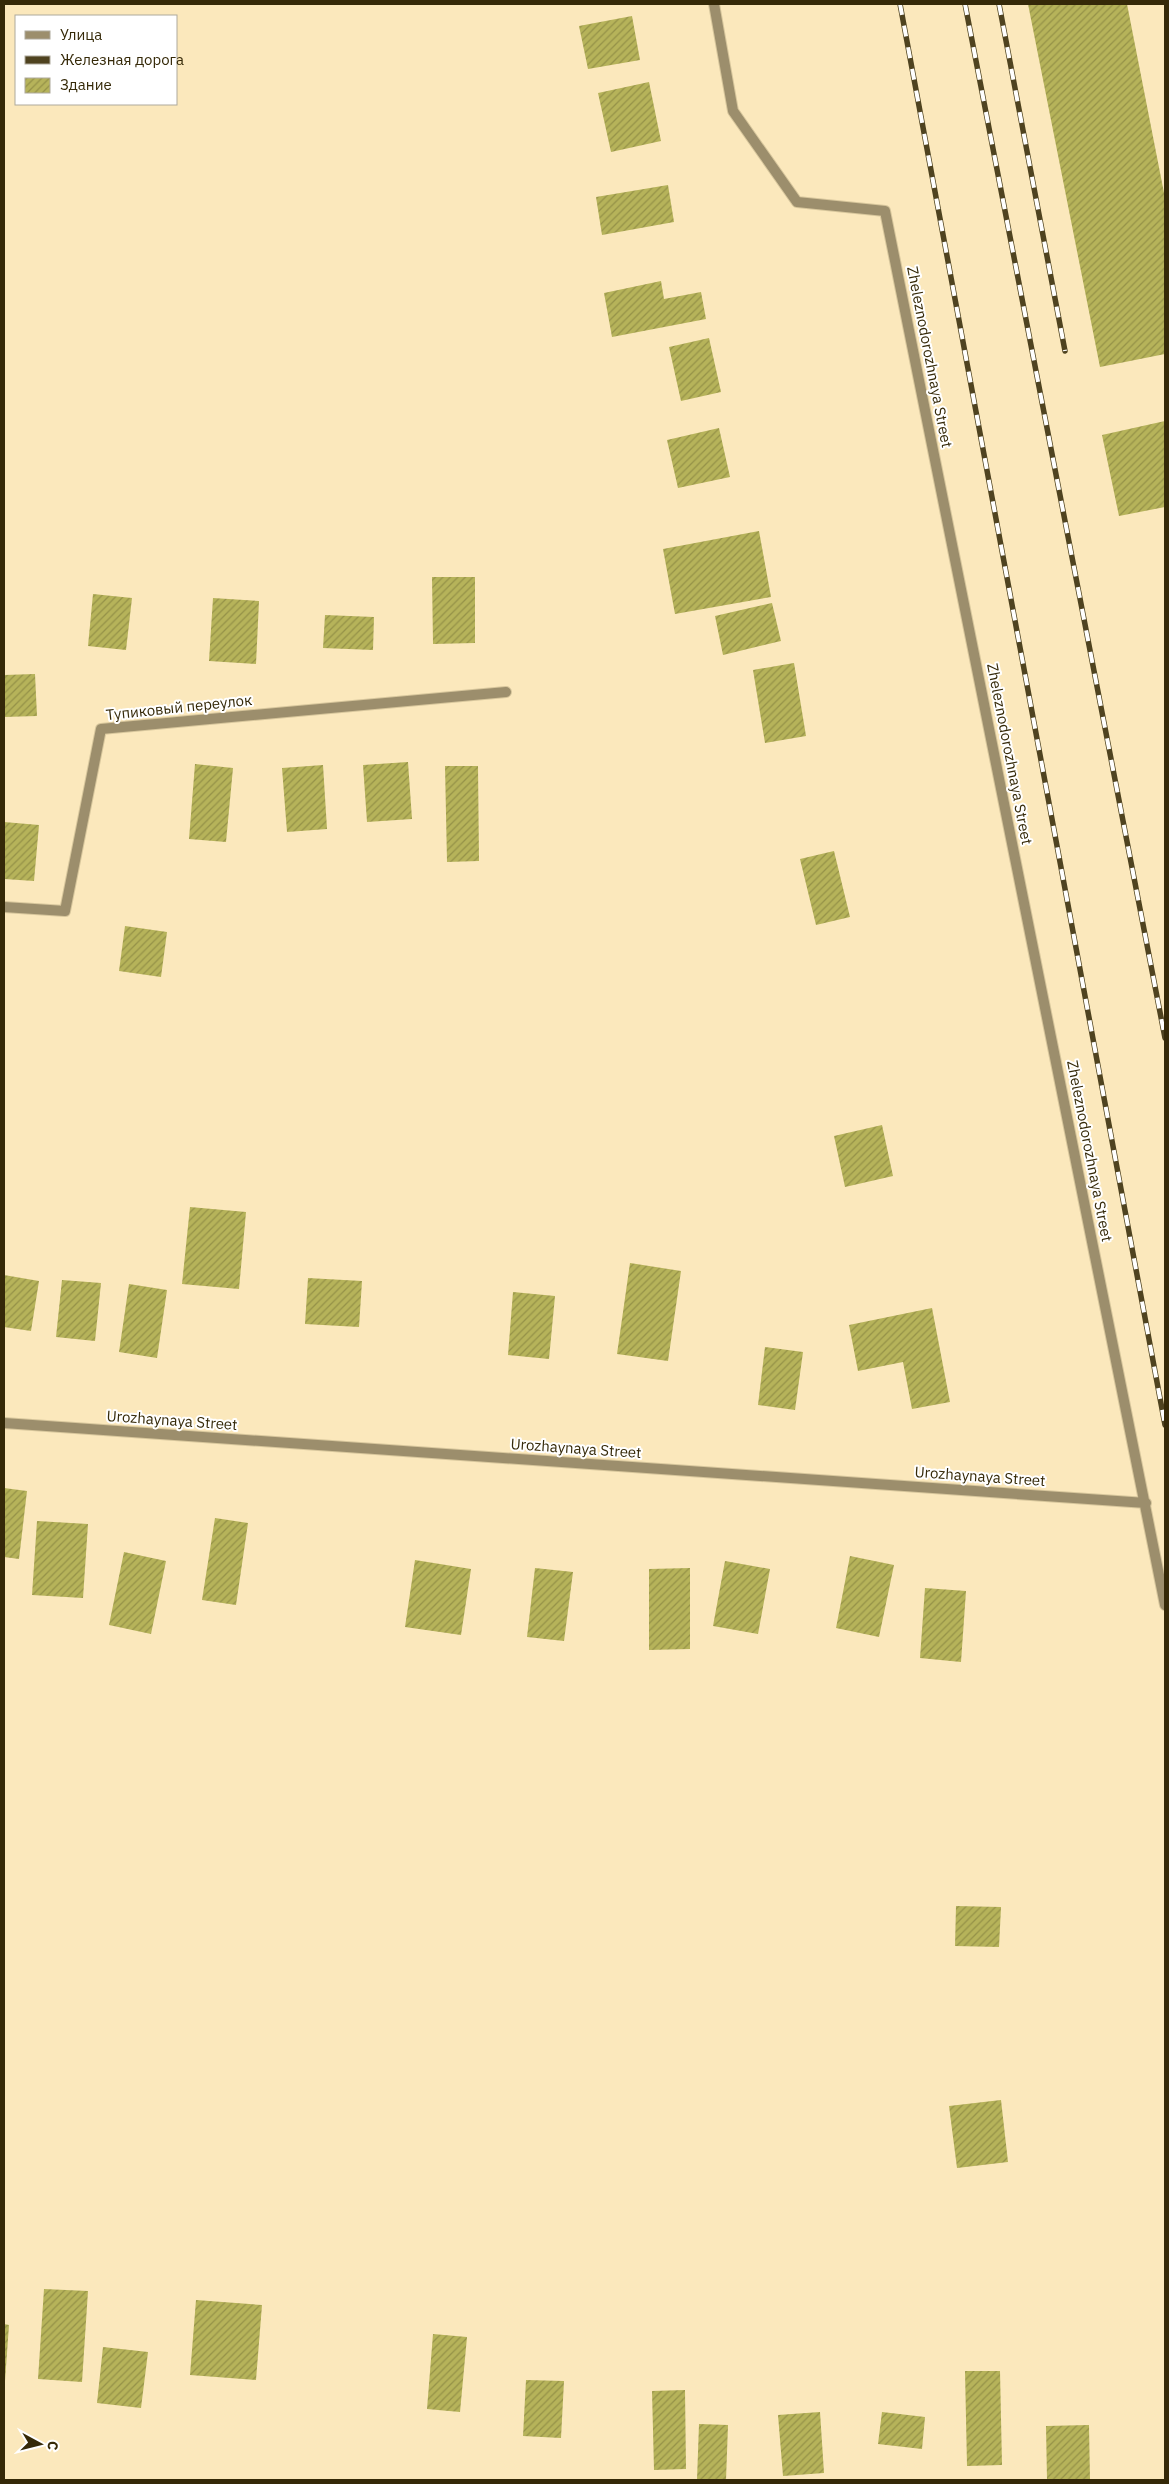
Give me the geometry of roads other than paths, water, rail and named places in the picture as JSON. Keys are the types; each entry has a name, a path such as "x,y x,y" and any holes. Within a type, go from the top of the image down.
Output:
{"street":[{"name":"Zheleznodorozhnaya Street","path":"714,4 733,111 797,202 885,212 1165,1605"},
{"name":"Тупиковый переулок","path":"4,907 65,911 101,729 506,692"},
{"name":"Urozhaynaya Street","path":"4,1423 1146,1503"}],"railway":[{"path":"900,4 1165,1425"},
{"path":"965,4 1165,1038"},
{"path":"999,4 1065,351"}]}
